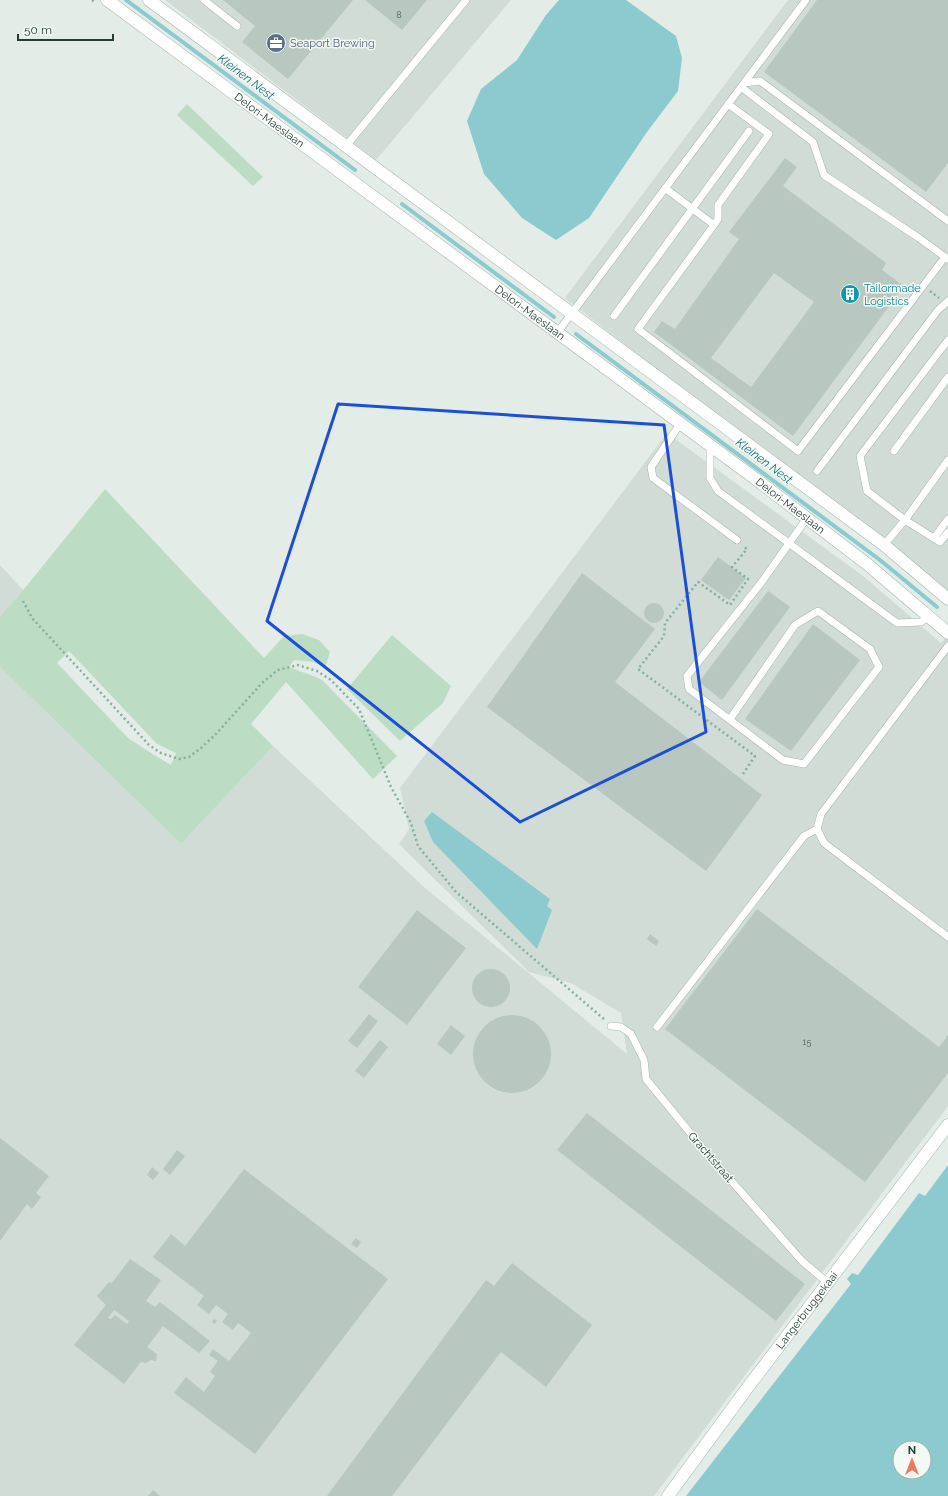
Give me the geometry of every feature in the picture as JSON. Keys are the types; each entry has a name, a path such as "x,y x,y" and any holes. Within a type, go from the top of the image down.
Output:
{"street":[{"name":"Delori-Maeslaan","path":"107,0 807,518 867,564 948,633"},
{"path":"149,0 884,545 948,599"},
{"name":"Langerbruggekaai","path":"668,1496 748,1387 948,1125"}],"lane":[{"path":"204,0 237,26"},
{"path":"346,146 466,0"},
{"path":"557,333 806,0"},
{"path":"742,85 760,81 948,221"},
{"path":"728,104 769,134 718,205 718,219 714,225 638,328 798,451 923,286 946,258 919,238 824,176 813,142 742,85"},
{"path":"614,316 749,131"},
{"path":"665,188 714,225"},
{"path":"818,471 946,301"},
{"path":"948,340 860,456 867,491 905,520 940,542 948,532"},
{"path":"894,451 948,377"},
{"path":"680,424 651,467 653,478 737,540"},
{"path":"710,445 710,478 718,491 896,623 921,622 929,616"},
{"path":"884,545 905,520 948,460"},
{"path":"730,719 795,625 818,611 870,649 878,667 804,764 783,760 690,689 687,676 761,583 807,518"},
{"path":"934,538 948,519"},
{"path":"948,646 821,814 818,829 824,844 948,936"},
{"path":"657,1027 804,836 818,829"},
{"name":"Grachtstraat","path":"611,1026 621,1027 631,1034 644,1060 646,1079 705,1151 802,1261 828,1283"}],"path":[{"path":"923,286 946,301"},
{"path":"23,601 32,618 149,745 161,753 179,759 189,757 201,748 216,734 262,683 278,670 298,665 317,671 332,680 360,709 391,786 411,823 418,846 430,861 456,892 611,1026"}],"highlighted area":[{"path":"338,404 664,425 706,732 520,822 267,621"}],"shaded area":[{"path":"165,0 511,0 376,160"},
{"path":"788,0 948,0 948,596 565,298"},
{"path":"667,433 863,576 941,643 948,635 948,1106 654,1496 0,1496 0,667 181,844 273,746 424,887 627,1054 621,1013 571,983 529,972 399,844 409,829 400,788"},
{"path":"0,565 24,591 0,616"}],"green space":[{"path":"187,104 263,177 253,186 177,115"},
{"path":"105,489 264,658 284,636 302,634 319,640 330,652 325,668 313,662 294,660 289,667 322,680 397,756 373,779 286,682 251,724 273,746 181,844 0,667 0,616 16,599","holes":["69,651 157,744 176,753 171,765 128,738 57,663"]},
{"path":"392,635 451,686 443,703 400,741 347,689"}],"water":[{"path":"559,0 626,0 676,36 682,58 678,91 647,132 589,218 556,240 522,218 484,174 467,121 481,89 517,60 546,15"},
{"path":"432,812 550,899 547,906 552,910 537,949 433,842 424,821"},
{"path":"948,1165 948,1496 686,1496 851,1284 847,1279 852,1273 858,1275 919,1193 925,1196"}],"building":[{"path":"223,0 353,0 288,79 242,42 255,26"},
{"path":"365,0 427,0 402,30"},
{"path":"817,0 948,0 948,163 926,192 764,72"},
{"name":"Tailormade Logistics","path":"785,158 797,167 783,186 886,263 882,270 904,286 793,436 654,332 662,321 675,329 739,239 729,232","holes":["774,273 814,302 751,387 711,358"]},
{"path":"718,557 746,578 729,600 701,580"},
{"path":"582,573 655,629 615,682 762,795 706,871 487,707"},
{"path":"768,591 790,607 722,700 699,682"},
{"path":"650,603 658,603 664,609 664,617 658,623 650,623 644,617 644,609"},
{"path":"813,624 860,660 791,751 745,719"},
{"path":"757,909 939,1047 948,1035 948,1073 865,1182 665,1029"},
{"path":"417,910 466,948 407,1025 358,987"},
{"path":"650,934 659,941 656,946 647,939"},
{"path":"487,969 495,969 502,972 507,977 510,988 507,999 502,1004 495,1007 487,1007 480,1004 475,999 472,992 472,984 475,977 480,972"},
{"path":"369,1014 378,1021 357,1048 348,1041"},
{"path":"512,1015 527,1018 539,1027 548,1039 551,1054 548,1069 539,1081 527,1090 512,1093 497,1090 485,1081 476,1069 473,1054 476,1039 485,1027 497,1018"},
{"path":"451,1025 465,1036 451,1055 437,1044"},
{"path":"380,1040 388,1047 364,1078 355,1071"},
{"path":"587,1113 805,1284 776,1321 557,1150"},
{"path":"0,1138 49,1176 36,1193 41,1197 32,1209 27,1204 0,1241"},
{"path":"177,1150 185,1156 170,1175 163,1169"},
{"path":"152,1167 159,1173 153,1180 147,1175"},
{"path":"244,1169 388,1279 255,1454 174,1393 186,1377 204,1392 215,1376 210,1372 218,1361 209,1355 213,1349 229,1361 251,1333 238,1323 233,1330 222,1322 228,1314 216,1305 209,1314 197,1305 204,1296 153,1257 171,1234 185,1246"},
{"path":"356,1238 361,1242 357,1248 351,1244"},
{"path":"130,1259 161,1280 146,1301 155,1307 160,1302 210,1341 199,1353 163,1326 147,1347 157,1354 156,1361 151,1360 146,1363 141,1362 124,1384 74,1345 106,1305 97,1296 109,1282 112,1283","holes":["114,1310 129,1321 127,1324 115,1315 111,1319 108,1318"]},
{"path":"512,1263 592,1325 546,1387 501,1352 392,1496 327,1496 486,1280 494,1286"},
{"path":"214,1319 217,1320 215,1324 212,1321"},
{"path":"153,1490 160,1496 148,1496"}],"waterway":[{"name":"Kleinen Nest","path":"126,0 355,170"},
{"name":"Kleinen Nest","path":"402,204 554,317"},
{"name":"Kleinen Nest","path":"576,334 880,560 937,607"}],"place":[{"name":"Seaport Brewing","path":"276,43"},
{"name":"Tailormade Logistics","path":"850,294"}]}
